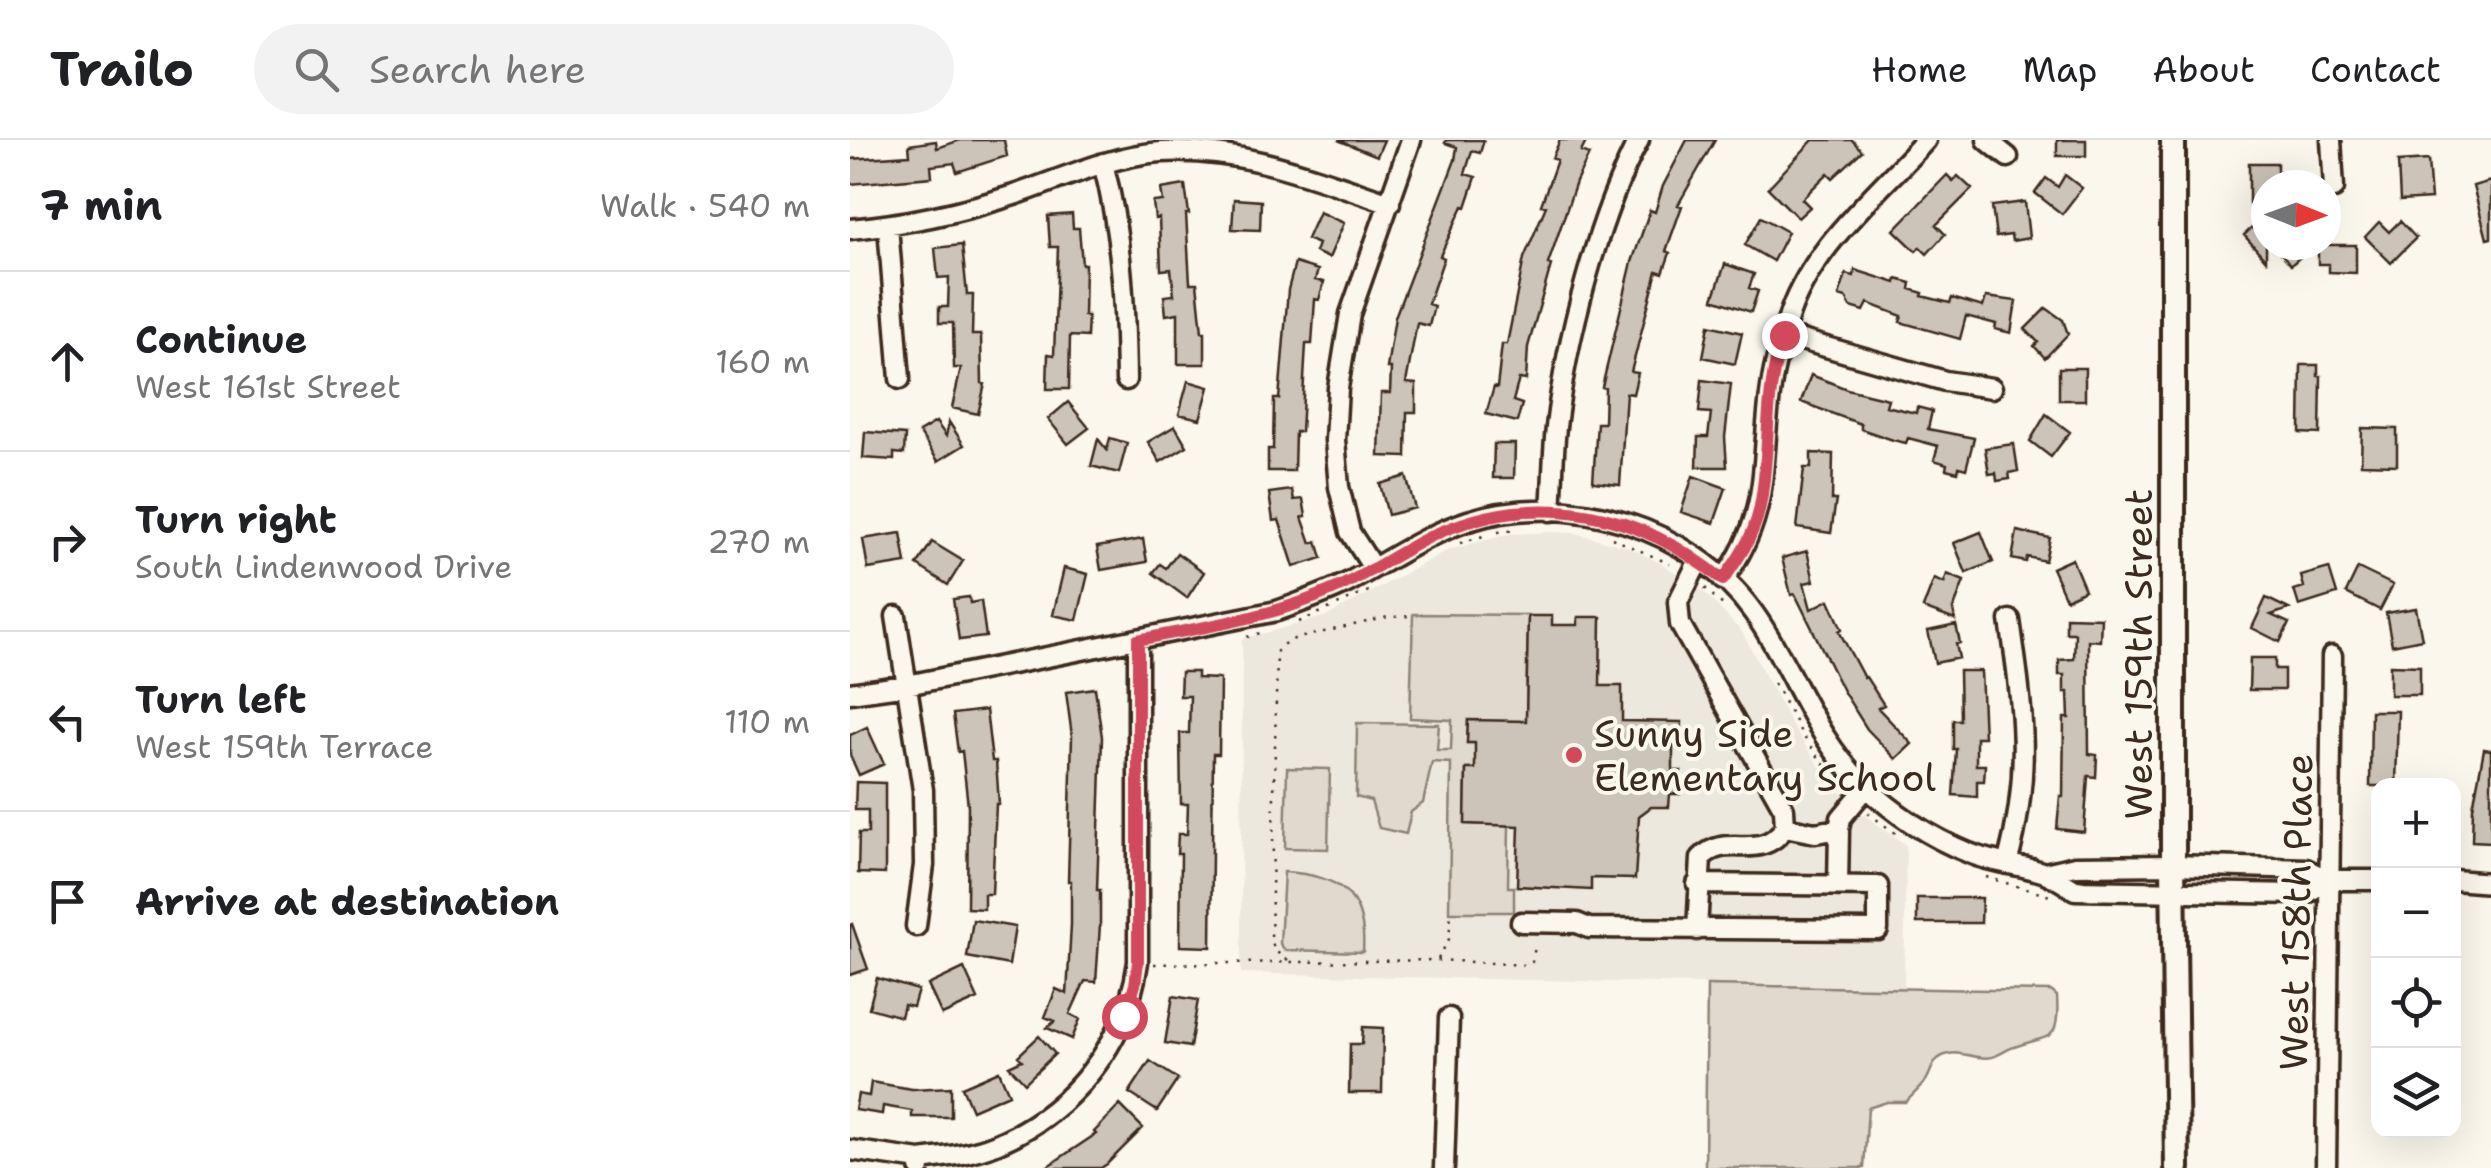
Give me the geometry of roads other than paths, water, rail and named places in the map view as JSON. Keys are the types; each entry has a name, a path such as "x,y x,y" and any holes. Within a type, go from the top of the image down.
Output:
{"main road":[{"name":"West 159th Street","path":"2173,140 2177,1168"}],"street":[{"path":"1372,568 1350,532 1339,487 1335,440 1338,388 1350,314 1411,140"},
{"path":"1552,511 1556,426 1582,296 1622,172 1639,140"},
{"path":"1723,580 1745,547 1758,512 1772,382 1797,296 1822,251 1926,140"},
{"path":"1986,140 2008,156"},
{"path":"2331,140 2333,170"},
{"path":"850,228 888,226 1011,196 1103,163 1159,152 1216,153 1278,165 1390,202"},
{"path":"1103,163 1115,208 1124,288 1126,380"},
{"path":"888,226 900,379"},
{"path":"1784,335 1946,381 1992,388"},
{"path":"850,693 908,685 1277,611 1331,591 1468,521 1516,511 1587,514 1633,525 1698,560 1723,580 1752,610 1822,733 1867,787 1922,830 1971,854 2045,872 2075,890 2306,894 2328,880"},
{"path":"1697,930 1698,864 1709,849 1766,845 1776,840 1784,827 1784,809 1680,624 1678,602 1698,560"},
{"path":"896,616 923,790 924,865 916,926"},
{"path":"2007,864 2019,821 2025,761 2024,714 2010,620"},
{"path":"850,1150 920,1164 993,1145 1052,1112 1096,1066 1124,1016 1138,962 1138,640"},
{"name":"West 158th Place","path":"2326,1168 2332,656"},
{"path":"1838,886 1841,818 1867,787"},
{"path":"1784,827 1815,833 1839,829"},
{"path":"2045,872 2075,866 2306,869 2328,880 2371,880"},
{"path":"2461,881 2491,883"},
{"path":"1520,922 1577,922 1589,928 1878,930 1878,886 1697,884"},
{"path":"1444,1168 1448,1018"}],"place":[{"name":"Sunny Side Elementary School","path":"1574,755"}]}
